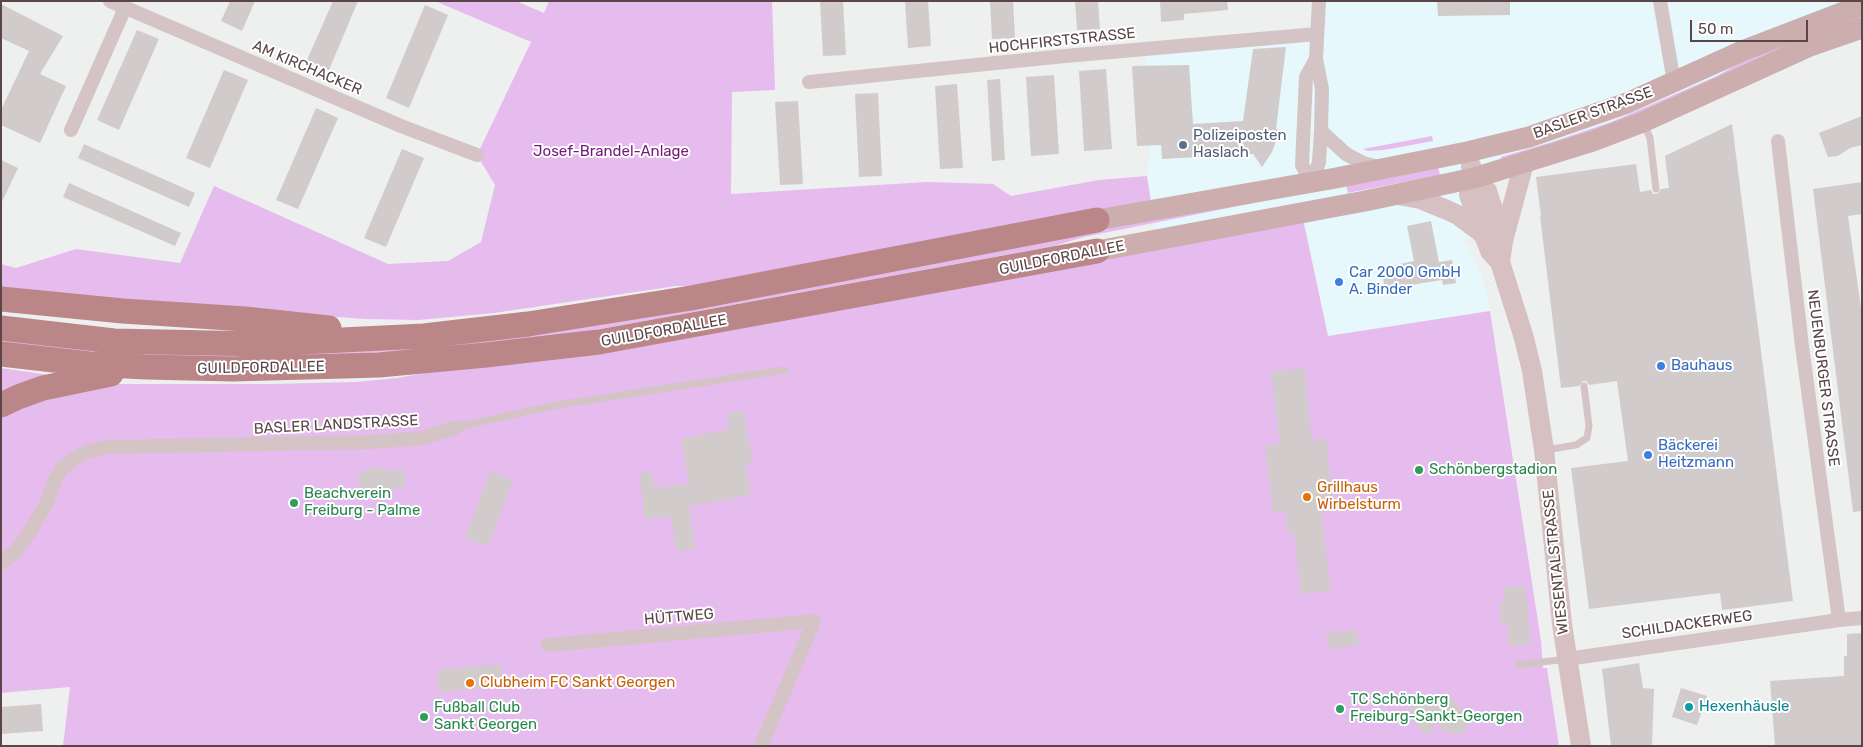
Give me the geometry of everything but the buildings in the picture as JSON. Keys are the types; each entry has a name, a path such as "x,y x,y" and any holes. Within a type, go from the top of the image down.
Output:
{"highway":[{"name":"GUILDFORDALLEE","path":"1,328 114,341 260,344 424,336 528,324 691,298 1096,220"},
{"name":"GUILDFORDALLEE","path":"1,354 90,364 233,369 362,366 486,355 599,342 1097,251"},
{"path":"1,299 424,336"},
{"path":"1,405 43,388 146,367"}],"main road":[{"name":"BASLER STRASSE","path":"1312,183 1467,152 1529,137 1563,126 1627,103 1742,51 1862,5"},
{"name":"BASLER STRASSE","path":"1318,210 1474,178 1594,142 1643,122 1810,46 1862,28"},
{"name":"WIESENTALSTRASSE","path":"1467,152 1474,178 1469,195 1490,251 1500,262 1524,338 1532,371 1544,450 1567,659 1580,746"},
{"path":"1503,241 1524,163"},
{"name":"WIESENTALSTRASSE","path":"1474,178 1487,190 1503,241 1500,262"},
{"path":"1312,183 1318,210"},
{"name":"GUILDFORDALLEE","path":"1096,220 1312,183"},
{"path":"1398,195 1420,199 1447,210 1458,215 1482,232"},
{"name":"GUILDFORDALLEE","path":"1097,251 1318,210"}],"street":[{"name":"AM KIRCHACKER","path":"110,1 401,126 478,155"},
{"path":"1312,183 1319,162 1321,131 1322,89 1316,59 1318,1"},
{"path":"1660,1 1674,82"},
{"path":"71,130 125,8"},
{"name":"HOCHFIRSTSTRASSE","path":"810,82 1152,48 1317,34"},
{"path":"1312,183 1302,165 1306,77 1316,59"},
{"path":"1321,131 1346,154 1363,163 1387,168"},
{"name":"NEUENBURGER STRASSE","path":"1778,141 1802,346 1839,620"},
{"name":"BASLER LANDSTRASSE","path":"1,563 16,551 32,530 62,469 74,458 88,451 108,447 370,442 422,438 457,427"},
{"name":"SCHILDACKERWEG","path":"1567,659 1862,618"},
{"name":"HÜTTWEG","path":"548,645 814,621 761,746"}],"lane":[{"path":"1643,122 1650,138 1656,190"},
{"name":"BASLER LANDSTRASSE","path":"457,427 557,405 785,370"},
{"path":"1544,450 1576,445 1587,438 1589,426 1584,386"},
{"name":"SCHILDACKERWEG","path":"1518,665 1567,659"}],"shaded area":[{"path":"1321,1 1862,1 1862,39 1462,184 1472,238 1464,239 1474,257 1484,284 1490,311 1328,336 1307,234 1159,245 1147,176 1150,145 1145,51 1319,35"}],"green space":[{"name":"Josef-Brandel-Anlage","path":"435,1 516,1 544,13 549,1 772,1 775,90 732,92 731,194 927,182 993,184 1011,196 1099,180 1147,176 1151,202 714,286 676,286 494,313 419,320 365,319 61,297 1,289 1,264 16,268 76,249 180,263 214,186 388,264 448,261 481,242 495,185 477,155 531,42"},
{"path":"1862,14 1862,19 1612,125 1501,159 1501,157 1611,122 1717,76 1749,57"},
{"path":"1432,136 1433,141 1384,150 1368,151 1363,149"},
{"path":"1437,163 1440,175 1348,193 1345,181"},
{"path":"1278,198 1084,237 1054,246 584,332 400,353 167,359 1,345 1,337 254,352 1111,227"},
{"path":"1303,219 1328,336 1490,311 1541,641 1543,668 1547,668 1559,746 63,746 70,687 1,693 1,412 84,384 272,384 356,382 397,378"},
{"path":"1,368 49,375 1,398"}],"place":[{"name":"Polizeiposten Haslach","path":"1183,145"},
{"name":"Car 2000 GmbH A. Binder","path":"1339,282"},
{"name":"Bauhaus","path":"1661,366"},
{"name":"Bäckerei Heitzmann","path":"1648,455"},
{"name":"Schönbergstadion","path":"1419,470"},
{"name":"Grillhaus Wirbelsturm","path":"1307,497"},
{"name":"Beachverein Freiburg - Palme","path":"294,503"},
{"name":"Clubheim FC Sankt Georgen","path":"470,683"},
{"name":"Hexenhäusle","path":"1689,707"},
{"name":"TC Schönberg Freiburg-Sankt-Georgen","path":"1340,709"},
{"name":"Fußball Club Sankt Georgen","path":"424,717"}]}
